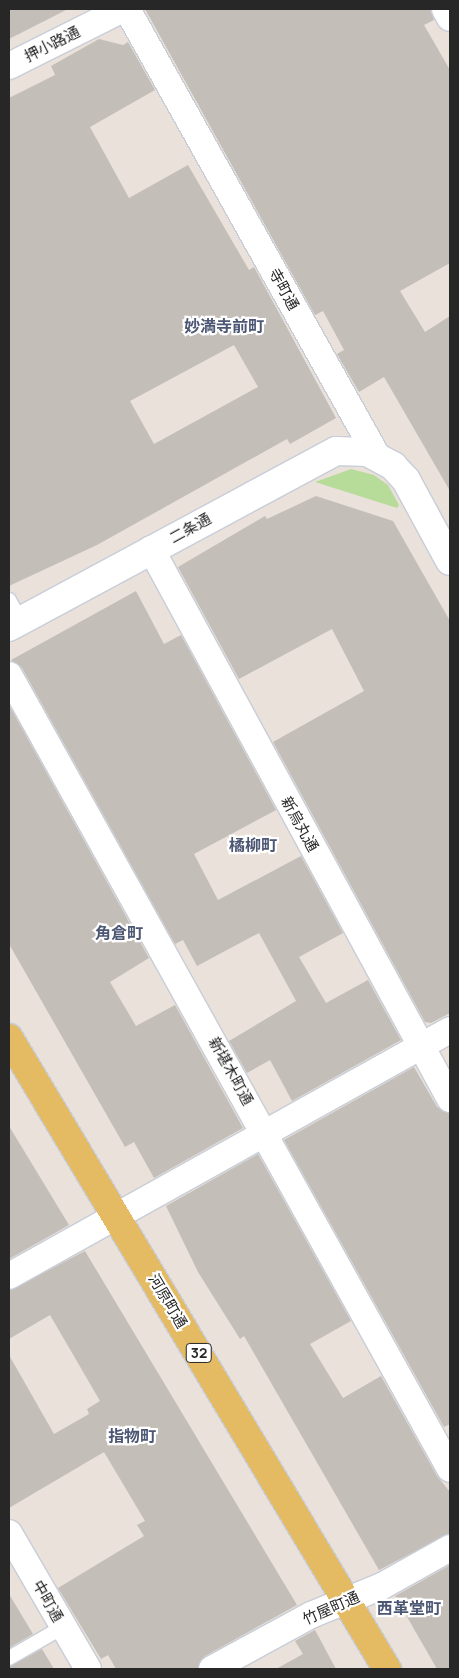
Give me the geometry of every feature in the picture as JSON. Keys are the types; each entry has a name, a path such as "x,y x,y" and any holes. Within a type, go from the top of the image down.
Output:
{"main road":[{"name":"河原町通","path":"9,1038 387,1669"}],"street":[{"name":"押小路通","path":"9,66 123,9"},
{"name":"寺町通","path":"126,9 377,456 406,480 450,561"},
{"path":"445,9 450,18"},
{"name":"二条通","path":"13,616 151,549 326,454 352,450 377,456"},
{"name":"新烏丸通","path":"151,549 450,1100"},
{"name":"新堪木町通","path":"9,675 264,1131 450,1469"},
{"path":"9,1276 264,1131 450,1030"},
{"name":"中町通","path":"9,1533 88,1669"},
{"name":"竹屋町通","path":"212,1669 346,1599 382,1586 450,1548"}],"lane":[{"path":"9,1658 63,1627"}],"green space":[{"path":"351,469 374,475 388,485 399,505 397,508 315,482"}],"building":[{"path":"9,9 68,9 9,39"},
{"path":"145,9 430,9 434,20 424,25 450,70 450,263 400,291 425,332 450,316 450,491 384,377 359,392 337,354 344,350 323,311 315,315"},
{"path":"99,39 123,45 128,42 155,90 90,127 129,198 188,165 249,270 254,267 336,418 290,444 287,439 97,545 9,586 9,98 55,75 51,66","holes":["234,345 258,387 154,444 130,401"]},
{"path":"316,496 393,521 450,621 450,1013 431,1023 425,1022 273,742 364,691 332,629 239,679 178,567 265,516 267,519"},
{"path":"136,591 164,644 181,635 276,810 194,854 218,900 301,856 343,933 299,957 326,1003 368,980 401,1040 292,1101 270,1060 247,1073 229,1041 296,1001 259,933 197,966 183,940 175,944 22,668 11,660"},
{"path":"9,705 149,958 110,982 136,1026 175,1005 243,1128 154,1178 134,1142 125,1147 9,944"},
{"path":"414,1067 437,1107 450,1114 450,1424 444,1427 284,1140"},
{"path":"9,1126 69,1225 9,1259"},
{"path":"258,1154 351,1321 310,1344 343,1398 381,1376 437,1476 450,1492 450,1533 379,1570 244,1336 240,1339 198,1272 166,1206"},
{"path":"85,1251 297,1605 205,1656 197,1669 116,1669 108,1655 101,1659 58,1588 144,1536 137,1525 145,1521 104,1452 9,1508 9,1355 54,1434 89,1414 87,1409 100,1401 50,1315 9,1339 9,1291"},
{"path":"450,1565 450,1669 437,1669 395,1596"},
{"path":"9,1594 33,1634 9,1648"},
{"path":"315,1630 336,1669 276,1669 303,1654 295,1641"},
{"path":"42,1649 54,1669 9,1669 9,1667"}],"district":[{"name":"妙満寺前町","path":"224,326"},
{"name":"橘柳町","path":"253,845"},
{"name":"角倉町","path":"119,933"},
{"name":"指物町","path":"132,1436"},
{"name":"西革堂町","path":"409,1608"}]}
